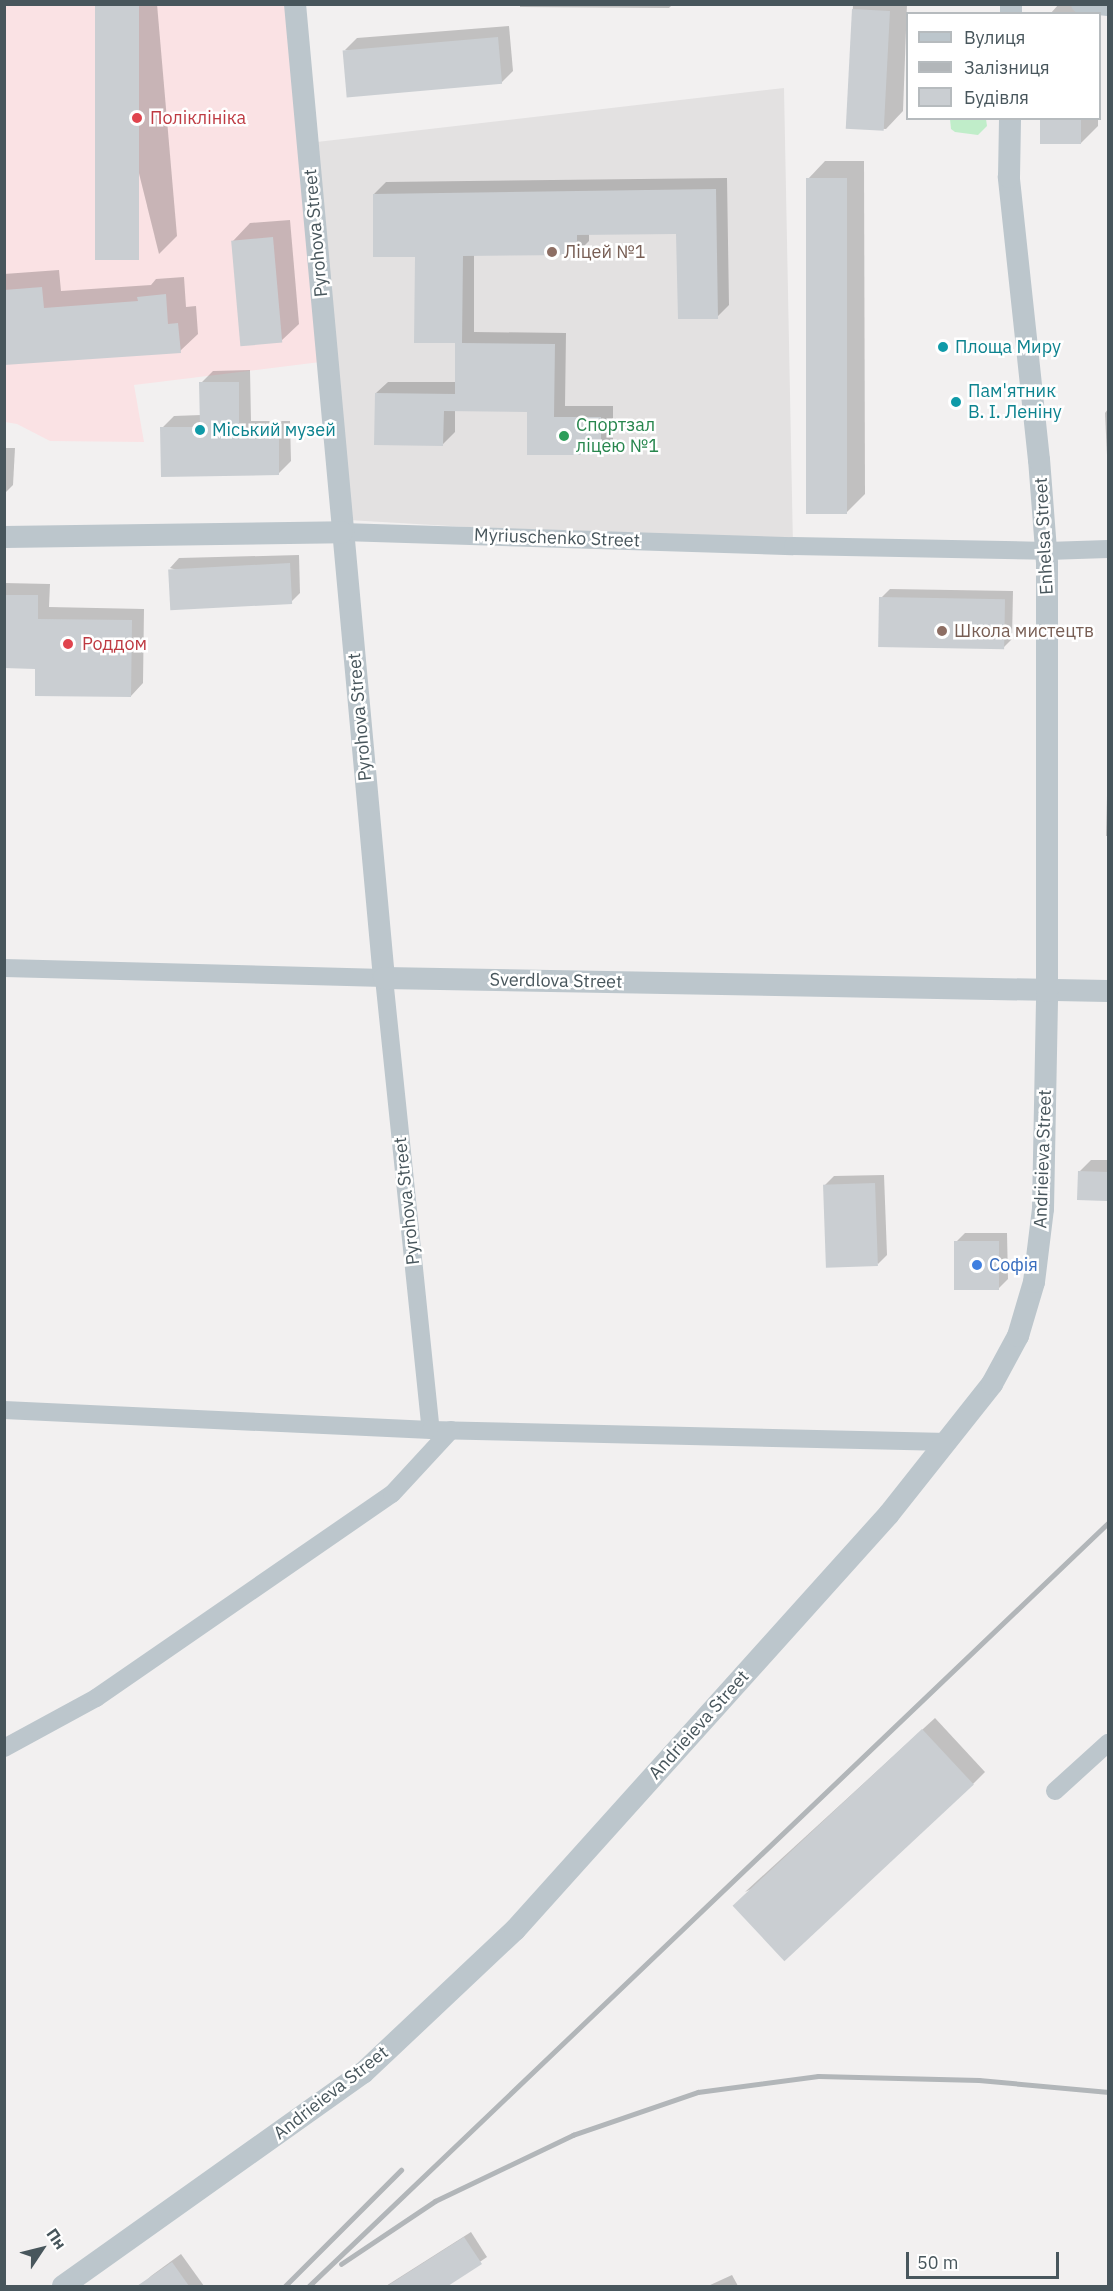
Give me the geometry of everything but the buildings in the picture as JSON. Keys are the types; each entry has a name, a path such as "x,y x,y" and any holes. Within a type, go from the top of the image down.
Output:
{"street":[{"name":"Pyrohova Street","path":"295,4 384,978 431,1430"},
{"path":"1080,4 1108,7"},
{"name":"Enhelsa Street","path":"1010,120 1009,177 1047,551 1047,991"},
{"name":"Myriuschenko Street","path":"4,537 342,532 1047,551 1108,549"},
{"name":"Sverdlova Street","path":"4,968 384,978 1108,991"},
{"name":"Andrieieva Street","path":"63,2286 363,2073 516,1930 889,1514 948,1442 992,1384 1018,1336 1034,1282 1043,1209 1047,991"},
{"path":"4,1410 431,1430 948,1442"},
{"path":"4,1748 96,1698 392,1494 451,1430"},
{"path":"1055,1791 1108,1743"}],"shaded area":[{"path":"5,5 296,5 328,361 134,385 144,442 50,441 17,424 5,422"},
{"name":"Ліцей №1","path":"784,88 793,546 348,520 308,143"}],"green space":[{"path":"950,120 986,120 987,126 978,135 955,132 951,129"}],"railway":[{"path":"309,2286 1108,1523"},
{"path":"341,2264 435,2201 573,2135 698,2092 818,2076 979,2080 1108,2092"},
{"path":"285,2286 401,2170"}],"place":[{"name":"Поліклініка","path":"137,118"},
{"name":"Ліцей №1","path":"552,252"},
{"name":"Площа Миру","path":"943,347"},
{"name":"Пам'ятник В. І. Леніну","path":"956,402"},
{"name":"Міський музей","path":"200,430"},
{"name":"Спортзал ліцею №1","path":"564,436"},
{"name":"Школа мистецтв","path":"942,631"},
{"name":"Роддом","path":"68,644"},
{"name":"Софія","path":"977,1265"}]}
